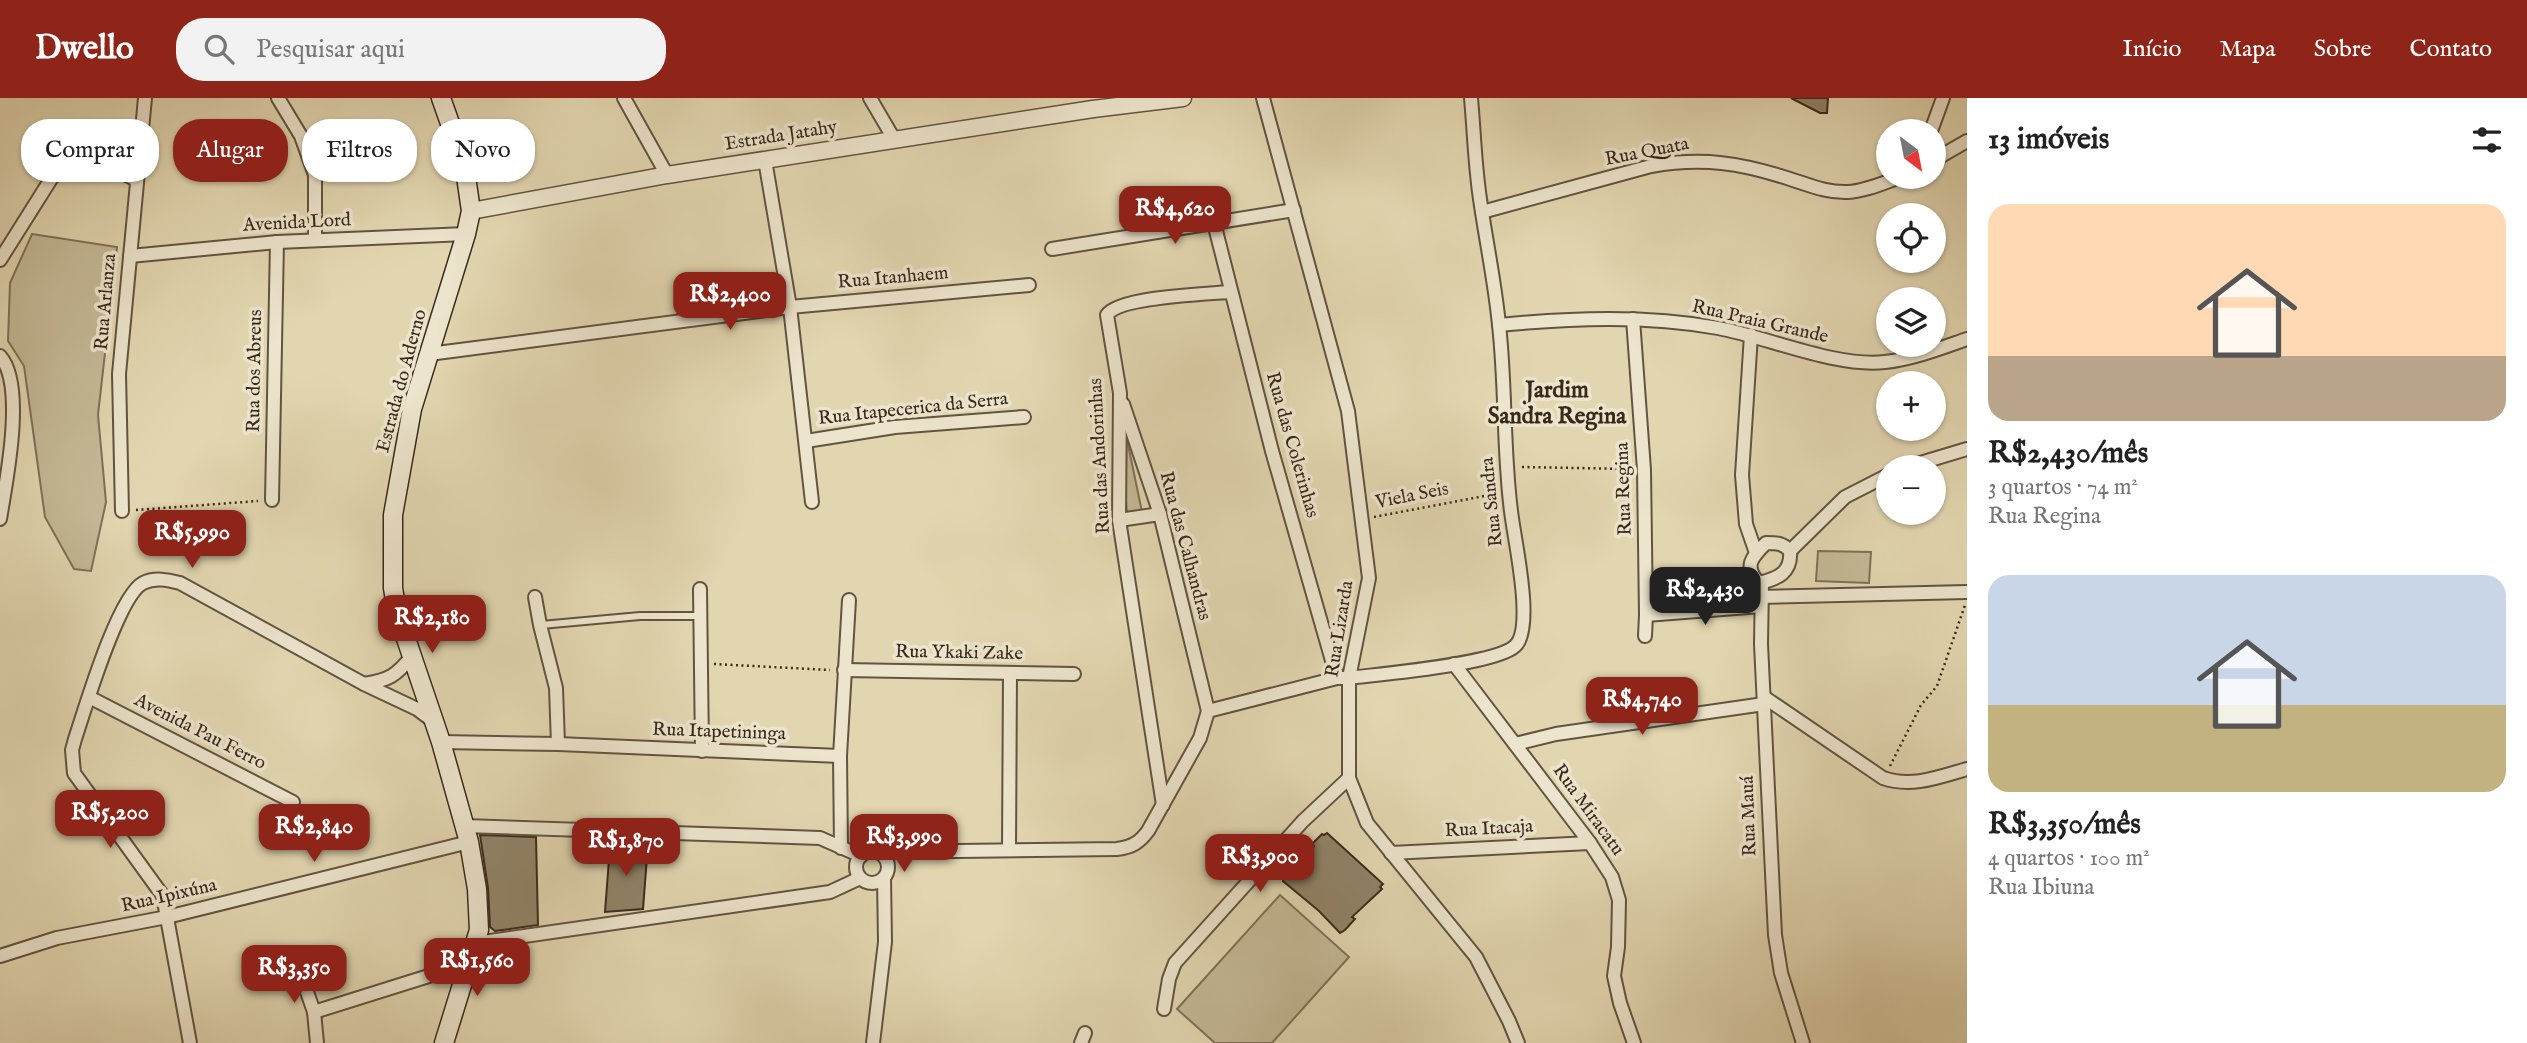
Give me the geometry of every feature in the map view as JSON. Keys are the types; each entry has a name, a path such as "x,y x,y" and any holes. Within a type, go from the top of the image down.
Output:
{"main road":[{"name":"Estrada do Aderno","path":"441,98 464,163 471,211 412,409 393,515 393,588 397,612 441,742 466,834 477,889 479,930 444,1043"}],"street":[{"name":"Rua Arlanza","path":"143,119 145,98"},
{"path":"278,98 301,136 315,175 315,240"},
{"path":"624,98 667,175"},
{"path":"870,98 894,139"},
{"name":"Estrada Jatahy","path":"471,211 667,175 1093,109 1183,98"},
{"name":"Rua Lizarda","path":"1264,98 1348,411 1362,519 1369,578 1343,678 1349,778 1367,823 1476,957 1518,1043"},
{"name":"Rua Sandra","path":"1208,711 1343,678 1454,664 1500,655 1514,648 1521,640 1524,629 1522,586 1506,467 1499,326 1482,212 1471,98"},
{"path":"1935,119 1943,98"},
{"path":"1946,153 1967,141"},
{"path":"765,160 790,307 812,502"},
{"name":"Rua Quata","path":"1482,212 1677,161 1735,163 1834,192 1865,190 1876,186"},
{"path":"0,260 49,182"},
{"name":"Rua Arlanza","path":"122,511 119,374 137,182"},
{"path":"1052,249 1294,210"},
{"name":"Rua das Colerinhas","path":"1214,223 1272,451 1343,678"},
{"name":"Avenida Lord","path":"130,256 277,242 466,233"},
{"name":"Rua dos Abreus","path":"272,500 277,242"},
{"name":"Rua Itanhaem","path":"429,354 790,307 1029,285"},
{"name":"Rua das Andorinhas","path":"1163,805 1119,520 1120,393 1107,315 1111,309 1133,302 1230,292"},
{"name":"Rua Praia Grande","path":"1499,326 1546,321 1633,319 1690,324 1751,335 1837,359 1882,363 1967,339"},
{"name":"Rua Regina","path":"1633,319 1644,470 1644,636"},
{"path":"1751,335 1742,475 1746,524 1756,553"},
{"path":"0,519 12,437 10,378 2,359"},
{"name":"Rua das Calhandras","path":"1120,393 1160,514 1208,711"},
{"name":"Rua Itapecerica da Serra","path":"806,441 895,427 1024,417"},
{"path":"1946,455 1967,449"},
{"path":"1790,551 1780,543 1766,543 1756,553 1751,564 1751,575 1759,583 1782,575 1789,567 1790,551 1845,497 1876,481"},
{"path":"1119,520 1160,514"},
{"path":"190,1043 163,896 74,773 72,750 89,697 129,597 145,582 159,579 180,583 364,684 417,709 433,721"},
{"name":"Rua Mauá","path":"1762,583 1760,644 1775,935 1781,973 1803,1043"},
{"path":"701,589 699,616 702,751"},
{"path":"1646,615 1761,601 1967,592"},
{"path":"535,597 556,688 558,744"},
{"path":"841,848 839,756 849,600"},
{"path":"364,684 393,676 412,656"},
{"name":"Rua Miracatu","path":"1454,664 1590,843 1612,877 1619,900 1614,976 1634,1043"},
{"name":"Rua Ykaki Zake","path":"844,670 1074,674"},
{"path":"1009,849 1010,674"},
{"name":"Avenida Pau Ferro","path":"89,697 293,802"},
{"path":"1515,744 1556,734 1764,701 1883,778 1894,782 1914,783 1967,769"},
{"path":"884,878 874,883 860,878 856,869 861,856 875,852 1117,849 1132,846 1148,831 1163,805 1199,738 1208,711"},
{"name":"Rua Itapetininga","path":"441,742 558,744 839,756"},
{"path":"1164,1009 1168,979 1175,963 1303,821 1349,778"},
{"name":"Rua Ipixúna","path":"0,956 57,938 167,917 466,834 820,838 861,856"},
{"name":"Rua Itacaja","path":"1391,853 1590,843"},
{"path":"873,1043 885,942 884,878 888,869 886,860 875,852"},
{"path":"476,943 830,892 860,878"},
{"path":"297,963 314,1012 317,1043"},
{"path":"314,1012 467,964"}],"lane":[{"path":"540,625 640,616 699,616"}],"path":[{"path":"1506,467 1644,470"},
{"name":"Viela Seis","path":"1362,519 1509,491"},
{"path":"122,511 272,500"},
{"path":"1883,778 1921,705 1937,686 1967,599"},
{"path":"700,663 844,670"}],"shaded area":[{"path":"32,234 117,247 98,415 106,502 91,571 74,569 45,517 24,366 8,341 10,283"},
{"path":"1119,401 1142,512 1127,515"},
{"path":"1818,551 1871,552 1869,583 1816,581"},
{"path":"1280,895 1349,957 1272,1043 1215,1043 1177,1009"}],"building":[{"path":"1791,98 1828,98 1827,113 1820,113"},
{"path":"1742,570 1748,598 1730,600 1729,571"},
{"path":"1327,833 1383,884 1380,887 1382,889 1352,917 1355,919 1340,933 1283,881 1284,875 1314,846 1312,844 1322,834"},
{"path":"480,835 536,837 538,925 495,931 490,927 488,888"},
{"path":"648,844 643,909 605,912 610,846"},
{"path":"518,946 521,969 476,978 484,952"}],"district":[{"name":"Jardim Sandra Regina","path":"1557,403"}]}
